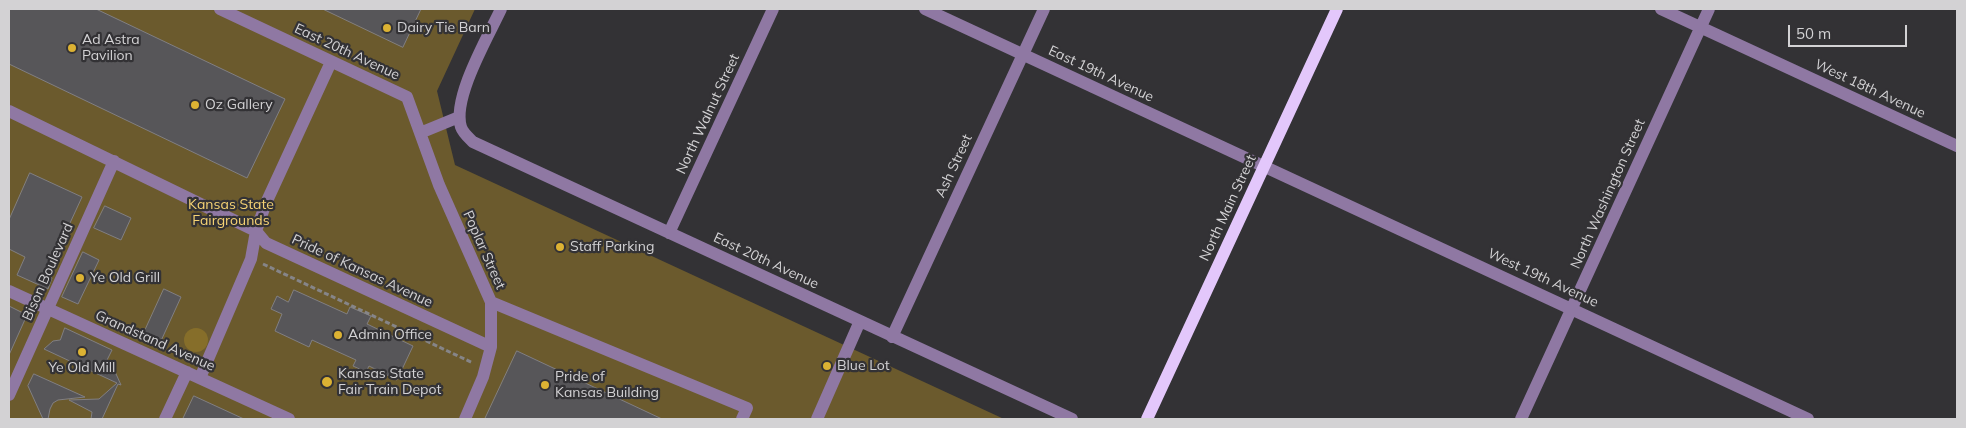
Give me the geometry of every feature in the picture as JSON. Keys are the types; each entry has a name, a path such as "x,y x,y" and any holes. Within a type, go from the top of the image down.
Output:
{"main road":[{"name":"North Main Street","path":"1147,419 1338,9"}],"street":[{"name":"East 20th Avenue","path":"220,9 407,97"},
{"path":"420,133 459,117 460,102 465,88 501,9"},
{"name":"North Walnut Street","path":"669,233 773,9"},
{"name":"East 19th Avenue","path":"925,9 1264,166"},
{"name":"Ash Street","path":"892,336 1044,9"},
{"name":"West 18th Avenue","path":"1661,9 1957,146"},
{"name":"North Washington Street","path":"1521,419 1709,9"},
{"path":"200,378 252,259 256,231 266,203 331,62"},
{"name":"Poplar Street","path":"407,97 439,185 491,302 491,347 486,369 465,419"},
{"name":"Pride of Kansas Avenue","path":"9,111 256,231 266,243 491,347"},
{"name":"East 20th Avenue","path":"459,117 462,130 473,142 1072,419"},
{"name":"Bison Boulevard","path":"9,396 114,161"},
{"name":"West 19th Avenue","path":"1264,166 1808,419"},
{"name":"Grandstand Avenue","path":"9,291 289,419"},
{"path":"491,302 744,414"},
{"path":"817,419 860,321"},
{"path":"166,419 187,372"}],"path":[{"path":"252,259 486,369"}],"green space":[{"name":"Kansas State Fairgrounds","path":"9,9 475,9 437,91 455,165 1004,419 9,419"}],"shaded area":[{"path":"196,328 205,331 208,340 205,349 196,352 187,349 184,340 187,331"}],"building":[{"path":"9,9 96,9 285,99 247,178 9,64"},
{"name":"Dairy Tie Barn","path":"323,9 421,9 403,47"},
{"path":"30,173 82,197 46,275 52,278 48,289 17,275 25,257 9,249 9,220"},
{"path":"105,206 131,218 121,240 94,228"},
{"name":"Ye Old Grill","path":"83,252 99,260 78,304 62,297"},
{"path":"164,289 181,297 160,343 143,335"},
{"name":"Admin Office","path":"294,290 347,314 350,307 371,316 367,324 413,346 397,380 369,366 366,372 353,366 356,360 312,340 309,347 275,331 282,314 271,309 277,296 288,302"},
{"path":"9,306 27,315 9,355"},
{"name":"Ye Old Mill","path":"65,328 112,350 107,360 112,365 121,385 118,384 102,419 91,419 92,412 69,400 99,399 117,383 44,349 53,341 60,340"},
{"name":"Pride of Kansas Building","path":"517,351 662,419 485,419"},
{"path":"34,374 85,397 58,400 53,403 48,419 43,419 28,386"},
{"path":"194,396 244,419 183,419"}],"place":[{"name":"Dairy Tie Barn","path":"387,28"},
{"name":"Ad Astra Pavilion","path":"72,48"},
{"name":"Oz Gallery","path":"195,105"},
{"name":"Staff Parking","path":"560,247"},
{"name":"Ye Old Grill","path":"80,278"},
{"name":"Admin Office","path":"338,335"},
{"name":"Ye Old Mill","path":"82,352"},
{"name":"Blue Lot","path":"827,366"},
{"name":"Kansas State Fair Train Depot","path":"327,382"},
{"name":"Pride of Kansas Building","path":"545,385"}]}
